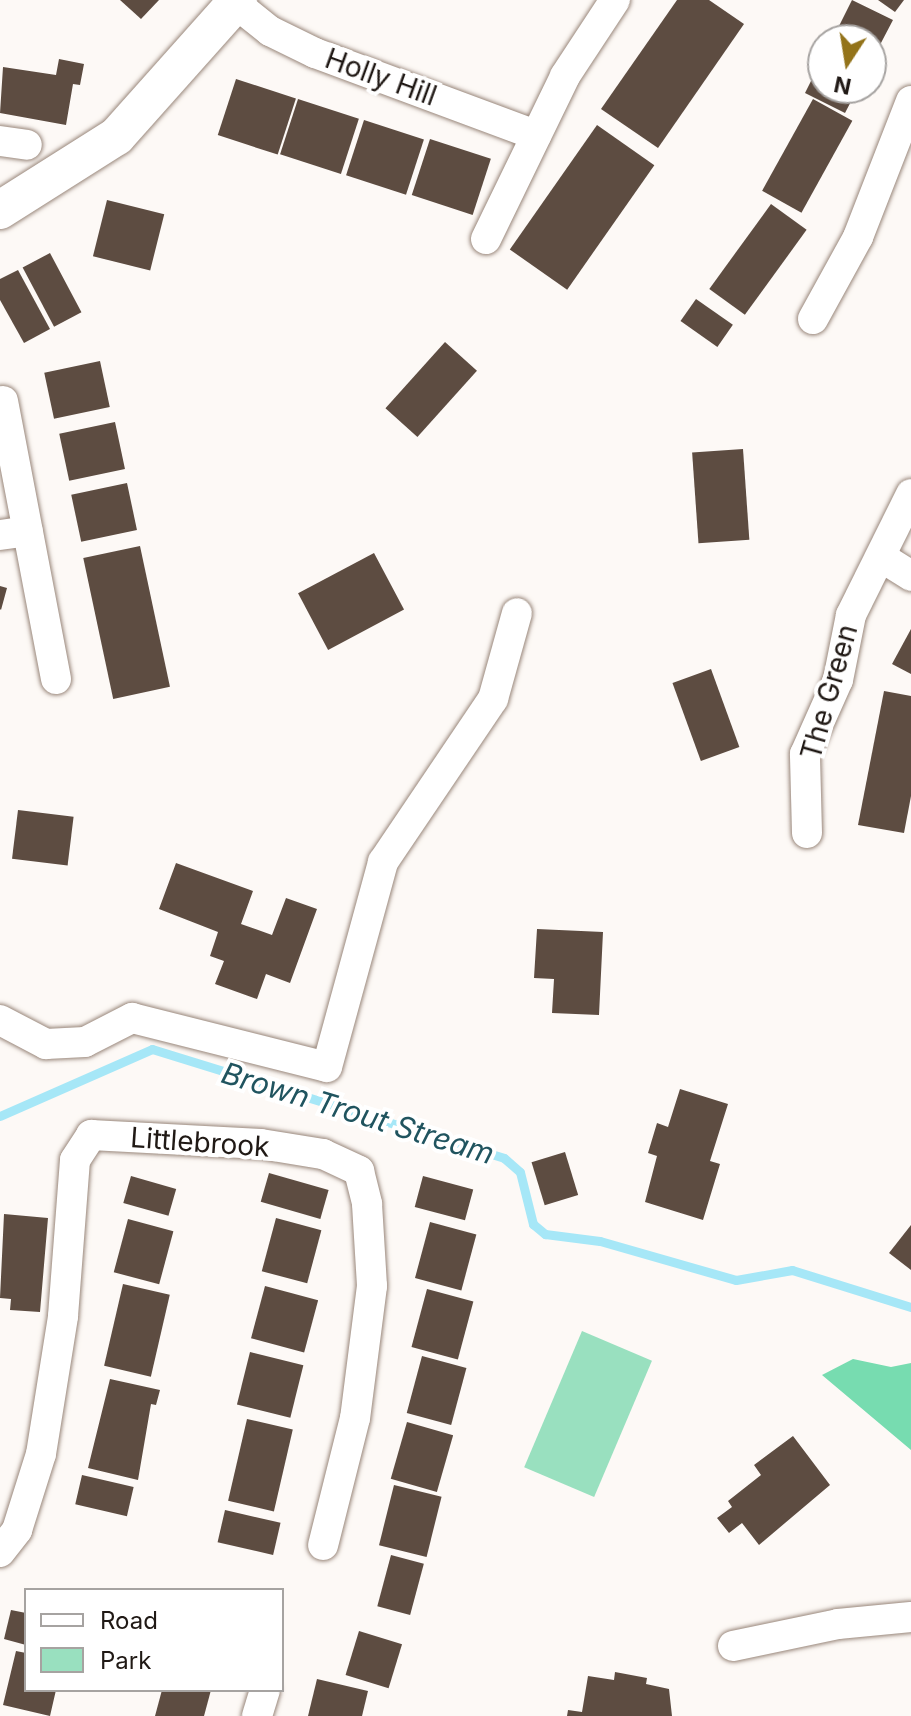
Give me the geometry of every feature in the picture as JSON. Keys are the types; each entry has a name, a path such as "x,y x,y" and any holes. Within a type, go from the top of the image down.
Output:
{"street":[{"path":"486,239 565,76 615,0"},
{"path":"0,210 117,136 237,2"},
{"name":"Holly Hill","path":"237,2 270,31 315,53 536,135"},
{"path":"813,319 858,237 911,101"},
{"path":"3,401 14,533 56,679"},
{"name":"The Green","path":"807,833 805,754 838,680 851,615 911,494"},
{"path":"881,557 911,576"},
{"path":"0,1020 46,1044 85,1042 132,1018 327,1067 383,862 493,699 517,613"},
{"name":"Littlebrook","path":"0,1552 17,1530 41,1454 63,1316 75,1160 91,1135 261,1144 323,1154 359,1171 367,1204 372,1286 355,1418 323,1545"},
{"path":"733,1646 838,1624 911,1617"},
{"path":"257,1716 264,1692"}],"green space":[{"path":"582,1331 652,1361 594,1497 524,1467"},
{"path":"853,1359 891,1367 911,1363 911,1450 822,1375"}],"building":[{"path":"120,0 159,0 141,19"},
{"path":"677,0 709,0 744,24 658,148 601,109"},
{"path":"852,0 893,20 887,31 887,24 840,24"},
{"path":"878,0 904,0 895,12"},
{"path":"59,59 84,64 80,85 73,84 66,125 0,113 3,67 56,75"},
{"path":"236,79 296,98 278,155 218,135"},
{"path":"298,99 359,119 341,174 280,154"},
{"path":"810,104 822,104 852,121 801,213 762,191"},
{"path":"827,104 850,104 845,113"},
{"path":"364,120 424,139 406,195 346,175"},
{"path":"597,125 654,165 567,290 510,250"},
{"path":"430,139 491,159 473,215 412,195"},
{"path":"107,200 164,214 150,271 93,256"},
{"path":"771,204 807,230 745,315 709,289"},
{"path":"50,253 81,312 54,327 23,268"},
{"path":"18,270 50,329 24,343 0,300 0,279"},
{"path":"696,299 733,325 717,347 681,321"},
{"path":"445,342 477,371 417,437 385,408"},
{"path":"100,361 110,407 54,419 44,373"},
{"path":"115,422 125,469 69,481 59,434"},
{"path":"743,449 749,540 698,543 692,453"},
{"path":"127,483 137,530 81,542 71,495"},
{"path":"140,546 170,687 113,699 83,558"},
{"path":"374,553 404,610 328,650 298,593"},
{"path":"0,586 7,588 1,610 0,609"},
{"path":"911,629 911,674 892,664"},
{"path":"711,669 739,747 701,761 672,683"},
{"path":"884,691 911,696 911,796 904,833 858,825"},
{"path":"18,810 74,817 68,865 12,859"},
{"path":"176,863 253,891 241,924 272,935 286,898 317,909 290,983 266,974 257,999 215,984 224,961 210,956 218,932 159,909"},
{"path":"537,929 603,932 599,1015 552,1013 554,979 534,978"},
{"path":"680,1089 728,1104 710,1161 720,1164 703,1220 645,1202 657,1156 648,1153 657,1123 668,1127"},
{"path":"565,1152 578,1195 545,1205 532,1162"},
{"path":"269,1173 329,1190 320,1219 261,1202"},
{"path":"131,1176 176,1189 168,1216 123,1203"},
{"path":"423,1176 473,1189 465,1220 415,1207"},
{"path":"4,1214 48,1218 40,1312 10,1310 11,1299 0,1298"},
{"path":"276,1218 321,1230 307,1283 262,1271"},
{"path":"128,1219 173,1231 159,1284 114,1272"},
{"path":"430,1222 476,1234 461,1290 415,1278"},
{"path":"911,1225 911,1270 889,1253"},
{"path":"123,1284 170,1295 151,1377 104,1366"},
{"path":"265,1286 318,1300 304,1352 251,1338"},
{"path":"427,1289 473,1301 458,1359 411,1347"},
{"path":"250,1352 303,1365 290,1418 237,1404"},
{"path":"422,1356 466,1368 451,1425 407,1413"},
{"path":"110,1379 160,1390 156,1405 151,1404 138,1480 88,1468"},
{"path":"247,1419 293,1430 274,1511 228,1501"},
{"path":"407,1422 453,1435 437,1492 391,1479"},
{"path":"793,1436 830,1485 759,1545 742,1523 729,1533 717,1518 732,1507 728,1501 761,1475 754,1465"},
{"path":"82,1475 134,1487 127,1516 75,1504"},
{"path":"394,1485 442,1497 427,1557 379,1545"},
{"path":"225,1510 281,1523 273,1555 218,1542"},
{"path":"391,1555 424,1564 410,1615 377,1606"},
{"path":"11,1610 24,1613 24,1644 4,1639"},
{"path":"359,1631 402,1644 389,1688 346,1675"},
{"path":"16,1651 24,1653 24,1692 56,1692 50,1716 3,1705"},
{"path":"615,1672 647,1678 646,1684 669,1689 672,1716 567,1716 568,1710 582,1712 588,1676 614,1680"},
{"path":"317,1679 368,1691 362,1716 308,1716"},
{"path":"161,1692 210,1692 204,1716 155,1716"}],"waterway":[{"name":"Brown Trout Stream","path":"0,1116 152,1049 504,1158 520,1172 533,1224 545,1234 600,1241 736,1280 792,1270 911,1307"}]}
